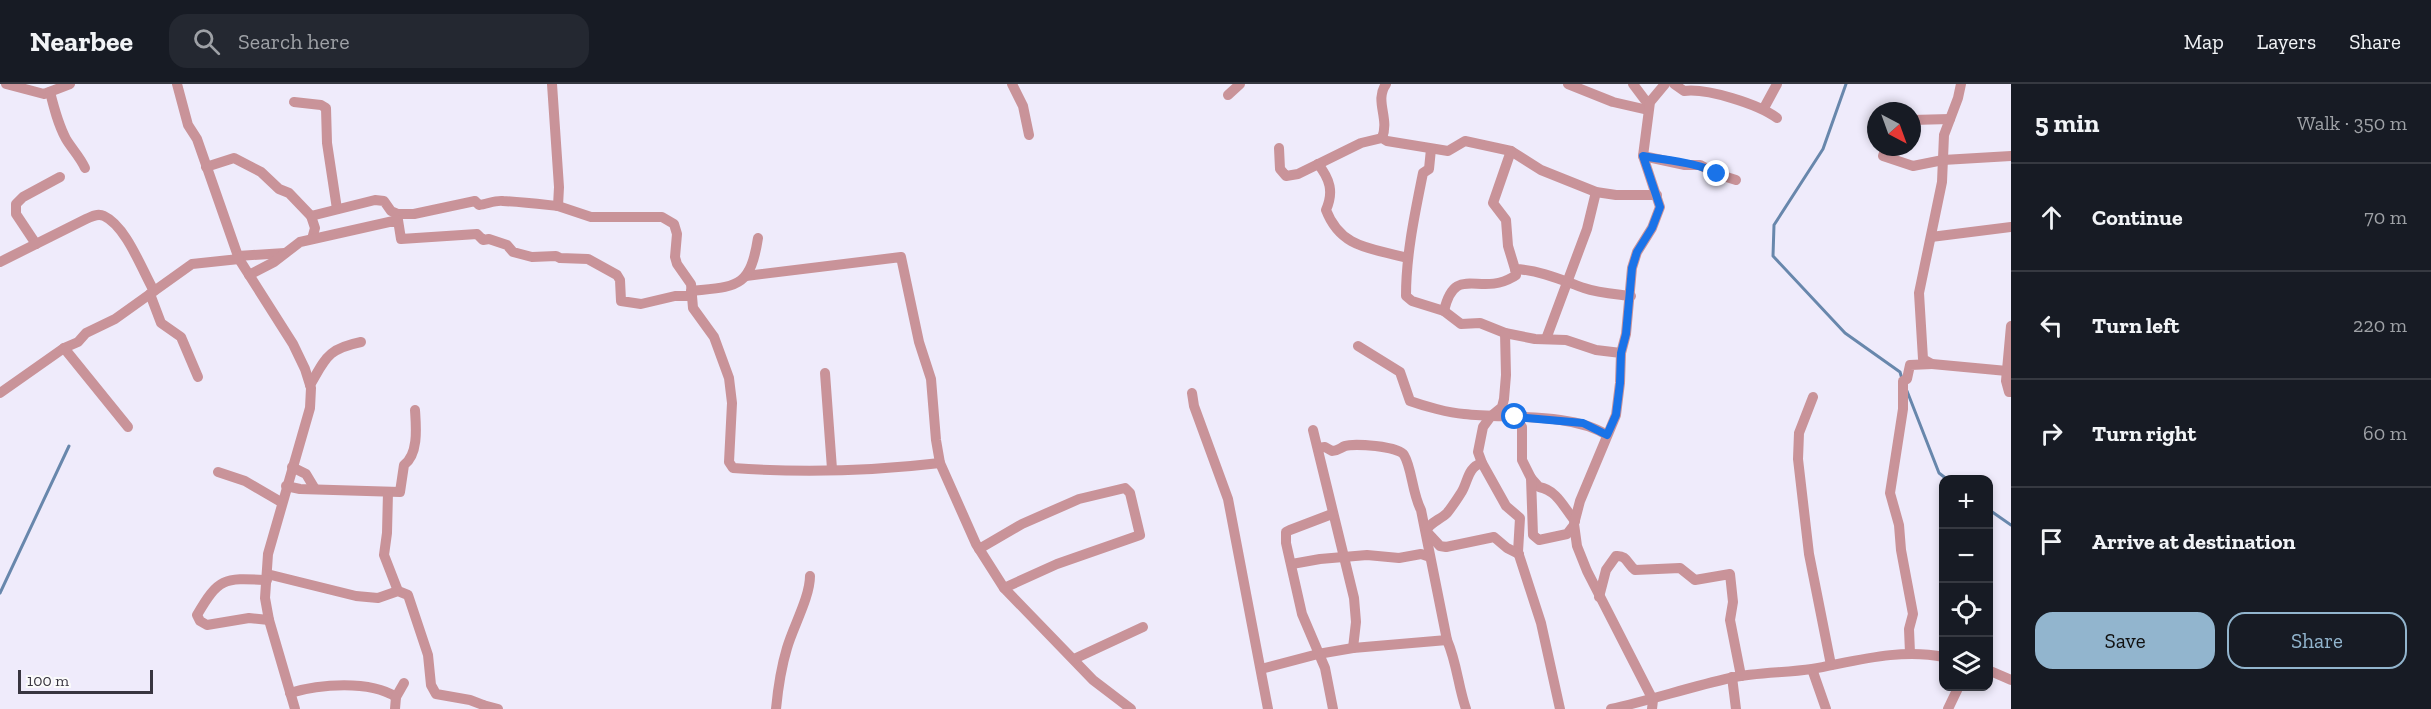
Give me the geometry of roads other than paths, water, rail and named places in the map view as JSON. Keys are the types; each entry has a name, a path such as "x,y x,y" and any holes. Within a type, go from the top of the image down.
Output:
{"street":[{"path":"6,84 44,94 70,84"},
{"path":"177,84 188,125 197,139 238,258 293,344 310,385 310,408 267,554 266,598 295,709"},
{"path":"552,84 559,187 558,206"},
{"path":"1012,84 1023,106 1029,135"},
{"path":"1228,95 1240,84"},
{"path":"1382,138 1387,126 1381,92 1386,84"},
{"path":"1568,84 1613,102 1649,106"},
{"path":"1633,84 1649,106"},
{"path":"1531,500 1534,509 1533,535 1535,539 1567,534 1574,523 1580,501 1595,471 1616,415 1621,353 1631,297 1632,268 1637,252 1658,217 1660,207 1643,156 1649,106 1665,84"},
{"path":"1674,84 1684,91 1692,90 1764,108 1777,118"},
{"path":"1764,108 1777,84"},
{"path":"1932,364 1923,359 1919,293 1942,182 1944,135 1961,84"},
{"path":"52,89 56,115 67,139 80,156 85,168"},
{"path":"294,102 321,105 326,108 327,143 337,209"},
{"path":"1921,120 1950,118"},
{"path":"1279,148 1280,169 1286,176 1298,174 1360,143 1382,138 1387,141 1448,151 1465,141 1512,151 1541,170 1596,192 1616,195 1657,195"},
{"path":"1431,148 1429,169 1423,173 1419,202 1415,207 1414,227 1407,258 1406,296 1412,301 1444,310 1461,324 1480,323 1505,333 1566,340 1596,350 1621,353"},
{"path":"1444,310 1447,296 1453,287 1470,284 1495,286 1513,278 1515,269 1508,246 1506,220 1493,203 1512,151"},
{"path":"1643,156 1685,165 1700,165 1736,180"},
{"path":"1883,156 1913,166 1943,160 2011,156"},
{"path":"206,167 234,158 261,172 279,189 289,193 310,216 315,228 312,239"},
{"path":"1318,164 1328,177 1330,186 1330,200 1326,210 1330,221 1341,236 1351,243 1407,258"},
{"path":"36,244 16,214 16,204 23,197 60,177"},
{"path":"1546,339 1587,229 1596,192"},
{"path":"310,216 375,200 384,201 391,210 398,213 414,214 475,201 479,205 492,204 501,200 558,206 591,217 637,215 662,217 674,224 677,234 675,257 691,284 693,308 714,337 729,378 732,403 729,462 733,468 765,470 896,468 940,463"},
{"path":"0,262 86,219 96,215 104,216 122,232 152,292 161,322 181,336 198,377"},
{"path":"249,275 287,253 300,242 398,220 401,239 477,234 483,240 489,239 507,245 513,252 532,258 556,256 588,259 617,275 620,280 621,301 641,304 732,287 745,279 755,256 758,238"},
{"path":"1931,237 2011,227"},
{"path":"0,393 64,348 78,342 86,333 115,319 192,264 287,253"},
{"path":"746,276 901,257 919,342 931,379 940,463 979,549 1004,588 1093,680 1131,709"},
{"path":"1515,269 1569,281 1585,288 1631,297"},
{"path":"2011,326 2006,381 2009,392 2011,392"},
{"path":"1505,333 1504,399 1502,407 1483,427 1479,437 1478,452 1506,506 1516,514 1520,522"},
{"path":"310,385 329,353 361,342"},
{"path":"1358,346 1371,356 1386,361 1400,372 1410,400 1425,406 1461,414 1583,423 1607,435"},
{"path":"64,348 128,427"},
{"path":"1910,653 1909,629 1913,614 1901,550 1899,525 1890,493 1903,409 1903,381 1907,379 1910,365 1932,364 2007,371"},
{"path":"825,373 832,469"},
{"path":"1192,393 1194,406 1228,499 1268,709"},
{"path":"1813,398 1799,433 1798,459 1809,554 1831,665"},
{"path":"1504,399 1522,427 1522,460 1531,478 1539,487 1546,488 1554,494 1574,523 1577,546 1599,597 1652,704"},
{"path":"286,486 400,492 404,465 409,461 414,448 415,410"},
{"path":"1313,430 1354,598 1356,622 1353,648"},
{"path":"1318,448 1325,447 1332,452 1346,446 1379,446 1399,449 1404,455 1426,531 1447,640 1454,656 1459,687 1466,709"},
{"path":"1426,531 1429,525 1448,512 1465,487 1468,476 1477,464 1482,463"},
{"path":"292,467 306,474 315,489"},
{"path":"218,472 245,482 281,502"},
{"path":"1531,478 1530,510 1520,522 1517,546 1541,623 1560,709"},
{"path":"979,549 1022,524 1079,499 1125,488 1130,493 1140,535 1057,564 1004,588"},
{"path":"388,492 384,555 398,591"},
{"path":"1332,514 1286,532 1286,543 1302,614 1324,668 1333,709"},
{"path":"1426,531 1440,546 1446,547 1494,537 1519,554"},
{"path":"1292,564 1367,555 1399,558 1421,554 1430,557"},
{"path":"1599,597 1606,570 1616,556 1628,560 1630,567 1635,570 1680,568 1695,580 1730,574 1733,602 1730,620 1736,677 1736,709"},
{"path":"776,709 779,676 800,609 810,588 810,576"},
{"path":"270,620 249,618 207,625 200,621 197,615 221,581 237,578 267,577 356,596 378,598 398,591 408,595 428,655 431,685 436,694 470,700 484,707 498,709"},
{"path":"1074,659 1143,627"},
{"path":"1261,669 1318,654 1353,648 1447,640"},
{"path":"1611,709 1652,704 1736,677 1812,669 1866,658 1910,653 1939,656"},
{"path":"1812,669 1826,709"},
{"path":"1993,672 2011,680"},
{"path":"395,709 396,697 404,683"},
{"path":"290,693 311,687 375,687 396,697"},
{"path":"1948,709 1957,691"}],"waterway":[{"path":"1846,84 1823,149 1774,225 1773,256 1845,333 1900,372 1902,379"},
{"path":"1907,391 1942,475"},
{"path":"0,593 69,446"},
{"path":"1993,512 2011,525"}]}
